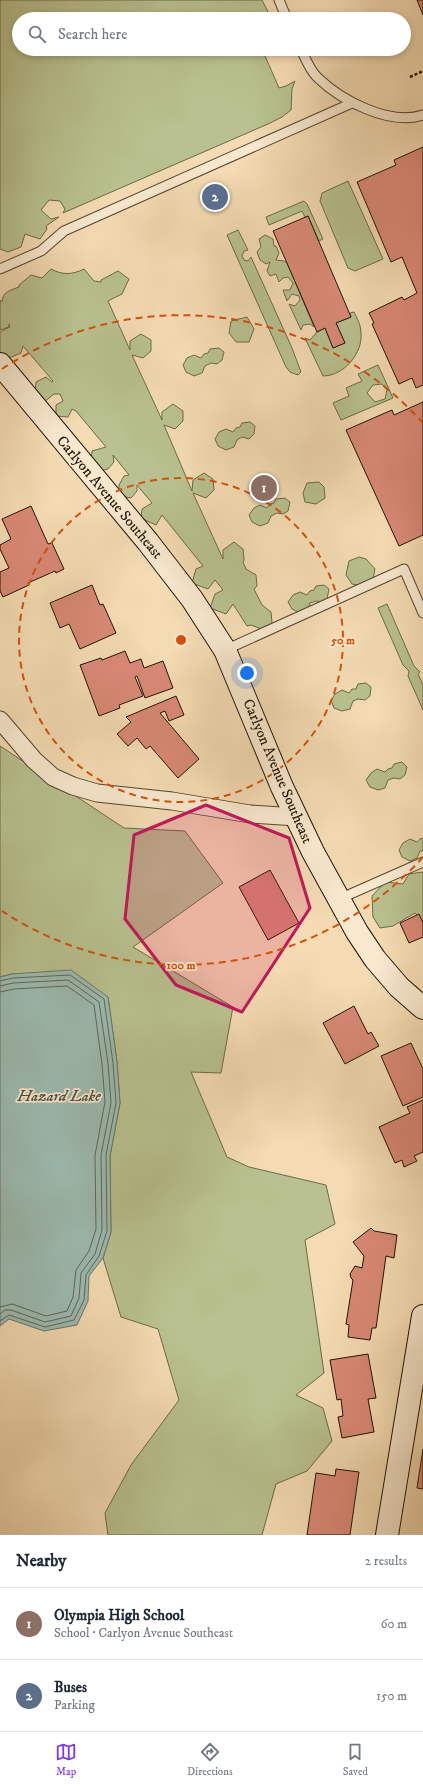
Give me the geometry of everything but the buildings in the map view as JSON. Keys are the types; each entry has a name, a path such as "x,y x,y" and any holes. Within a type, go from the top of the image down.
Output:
{"street":[{"name":"Carlyon Avenue Southeast","path":"0,364 148,542 192,600 225,650 313,852 357,932 375,959 399,986 423,1008"},
{"path":"0,720 34,760 54,777 73,786 97,793 172,801 250,814 297,817"},
{"path":"387,1535 420,1346 423,1316"}],"lane":[{"path":"279,0 284,12"},
{"path":"305,56 317,77 352,103 394,117 407,119 423,115"},
{"path":"0,269 41,251 64,230 352,103"},
{"path":"225,650 404,569 423,613"},
{"path":"339,899 423,862"}],"path":[{"path":"410,77 423,71"}],"highlighted area":[{"path":"206,805 289,838 310,908 242,1012 176,985 125,919 134,835"}],"green space":[{"path":"0,0 262,0 268,12 12,12 12,56 265,56 279,88 295,81 292,89 291,110 282,117 63,213 65,209 60,201 49,200 41,210 51,219 59,217 46,226 47,229 40,239 25,234 21,247 8,252 0,249"},
{"path":"348,181 383,259 355,271 348,268 320,201 322,193"},
{"path":"304,201 307,204 323,239 319,241 308,216 305,217 302,211 269,225 266,217"},
{"path":"238,230 248,250 244,251 242,256 244,260 248,261 251,257 292,348 301,372 298,375 290,372 286,367 227,235"},
{"path":"265,235 273,239 274,246 276,246 279,253 276,260 287,263 314,327 310,324 303,325 301,330 289,304 295,306 300,300 299,296 292,294 287,301 283,290 290,290 293,283 288,277 283,278 279,282 276,274 270,276 267,271 270,262 266,264 260,260 257,252 261,247 259,239"},
{"path":"51,269 67,274 84,269 94,281 101,282 101,280 118,271 129,279 122,294 108,301 130,350 130,341 141,334 151,340 151,351 143,358 132,355 162,420 162,412 173,404 183,411 183,421 175,429 164,425 192,491 193,480 204,473 213,479 214,490 206,498 193,493 223,559 223,550 234,542 243,549 243,562 246,569 256,575 257,586 254,589 262,605 271,612 272,623 264,630 251,625 247,626 233,604 226,614 210,608 215,594 223,590 215,580 208,589 192,583 196,569 203,566 162,515 156,525 141,518 142,509 152,503 137,485 137,491 131,498 119,496 119,485 124,476 129,475 113,455 114,462 108,469 100,471 91,465 92,451 106,447 76,411 72,409 68,417 56,416 56,405 63,401 60,394 54,394 44,402 35,396 36,382 46,377 52,382 53,381 23,346 21,353 9,358 0,353 0,332 10,327 9,324 9,327 0,330 0,300 2,302 5,294 10,290 19,287 19,285 31,275 42,278"},
{"path":"354,312 360,324 361,330 361,341 359,348 351,362 345,368 331,375 323,376 305,338 310,340 317,332 325,328 333,348 345,343 336,323 351,317 350,313"},
{"path":"247,317 254,329 249,342 236,342 229,333 231,321"},
{"path":"219,348 224,352 222,360 217,364 211,363 205,366 202,373 194,376 186,372 183,365 187,358 194,355 201,358 204,354 208,353 210,349"},
{"path":"378,365 393,398 341,420 333,403 349,396 346,388 362,381 358,374","holes":["382,384 387,390 385,399 375,402 367,393 373,385"]},
{"path":"250,422 255,426 254,434 249,439 242,437 237,440 234,447 226,450 218,446 215,439 219,432 226,429 233,432 236,428 240,427 242,423"},
{"path":"319,482 324,487 325,498 316,504 305,502 303,493 307,483"},
{"path":"285,498 290,502 288,511 283,514 277,513 271,516 268,523 260,526 252,522 249,515 254,508 260,505 267,508 270,504 274,503 276,499"},
{"path":"359,557 366,559 375,569 373,579 363,586 352,584 346,575 349,561"},
{"path":"324,585 329,589 327,599 322,602 316,601 310,603 307,611 300,613 292,609 288,602 293,595 300,592 307,595 310,591 314,590 316,586"},
{"path":"387,604 414,666 420,672 418,674 423,685 423,710 408,676 409,671 403,665 378,608"},
{"path":"366,683 371,687 370,696 365,700 358,699 353,701 350,709 342,711 334,708 331,700 335,694 342,690 349,693 352,689 356,689 358,684"},
{"path":"0,746 124,828 185,831 223,883 133,947 233,1007 221,1073 191,1072 227,1157 249,1167 326,1185 335,1224 305,1240 324,1373 296,1395 323,1408 332,1441 307,1471 276,1484 262,1535 108,1535 105,1513 131,1465 179,1400 158,1329 121,1317 103,1258 111,1232 110,1156 120,1103 117,1062 108,997 36,974 12,974 0,977"},
{"path":"402,762 407,767 405,775 400,779 394,778 388,780 385,788 378,790 370,787 366,780 371,773 377,769 385,772 392,768 394,764"},
{"path":"423,838 423,851 420,851 417,858 410,861 402,857 399,850 403,843 410,839 417,842"},
{"path":"423,872 423,921 415,913 393,926 380,928 373,917 372,896 385,882 403,884 409,874"}],"water":[{"name":"Hazard Lake","path":"71,970 108,997 117,1062 120,1103 110,1156 111,1232 103,1258 89,1276 88,1301 77,1325 44,1331 9,1319 0,1326 0,977 12,974"}],"place":[{"name":"Buses","path":"215,197"},
{"name":"Olympia High School","path":"264,488"}]}
